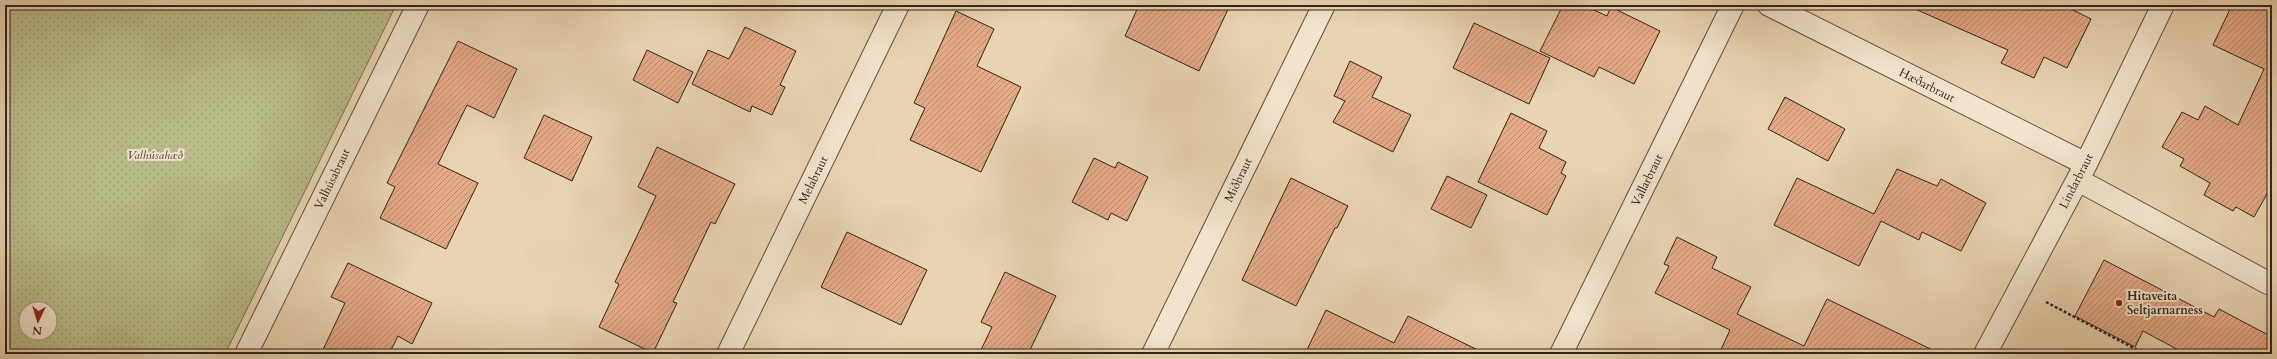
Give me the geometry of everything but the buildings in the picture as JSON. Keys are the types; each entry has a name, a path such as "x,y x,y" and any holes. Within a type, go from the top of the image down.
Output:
{"street":[{"name":"Valhúsabraut","path":"246,354 418,5"},
{"name":"Melabraut","path":"728,354 898,5"},
{"name":"Miðbraut","path":"1153,354 1324,5"},
{"name":"Vallarbraut","path":"1561,354 1733,5"},
{"name":"Hæðarbraut","path":"1769,5 2082,172 2268,282"},
{"name":"Lindarbraut","path":"1984,354 2082,172 2163,5"}],"path":[{"path":"2045,302 2145,354"}],"green space":[{"name":"Valhúsahæð","path":"5,5 396,5 225,354 5,354"}],"place":[{"name":"Hitaveita Seltjarnarness","path":"2119,303"}]}
